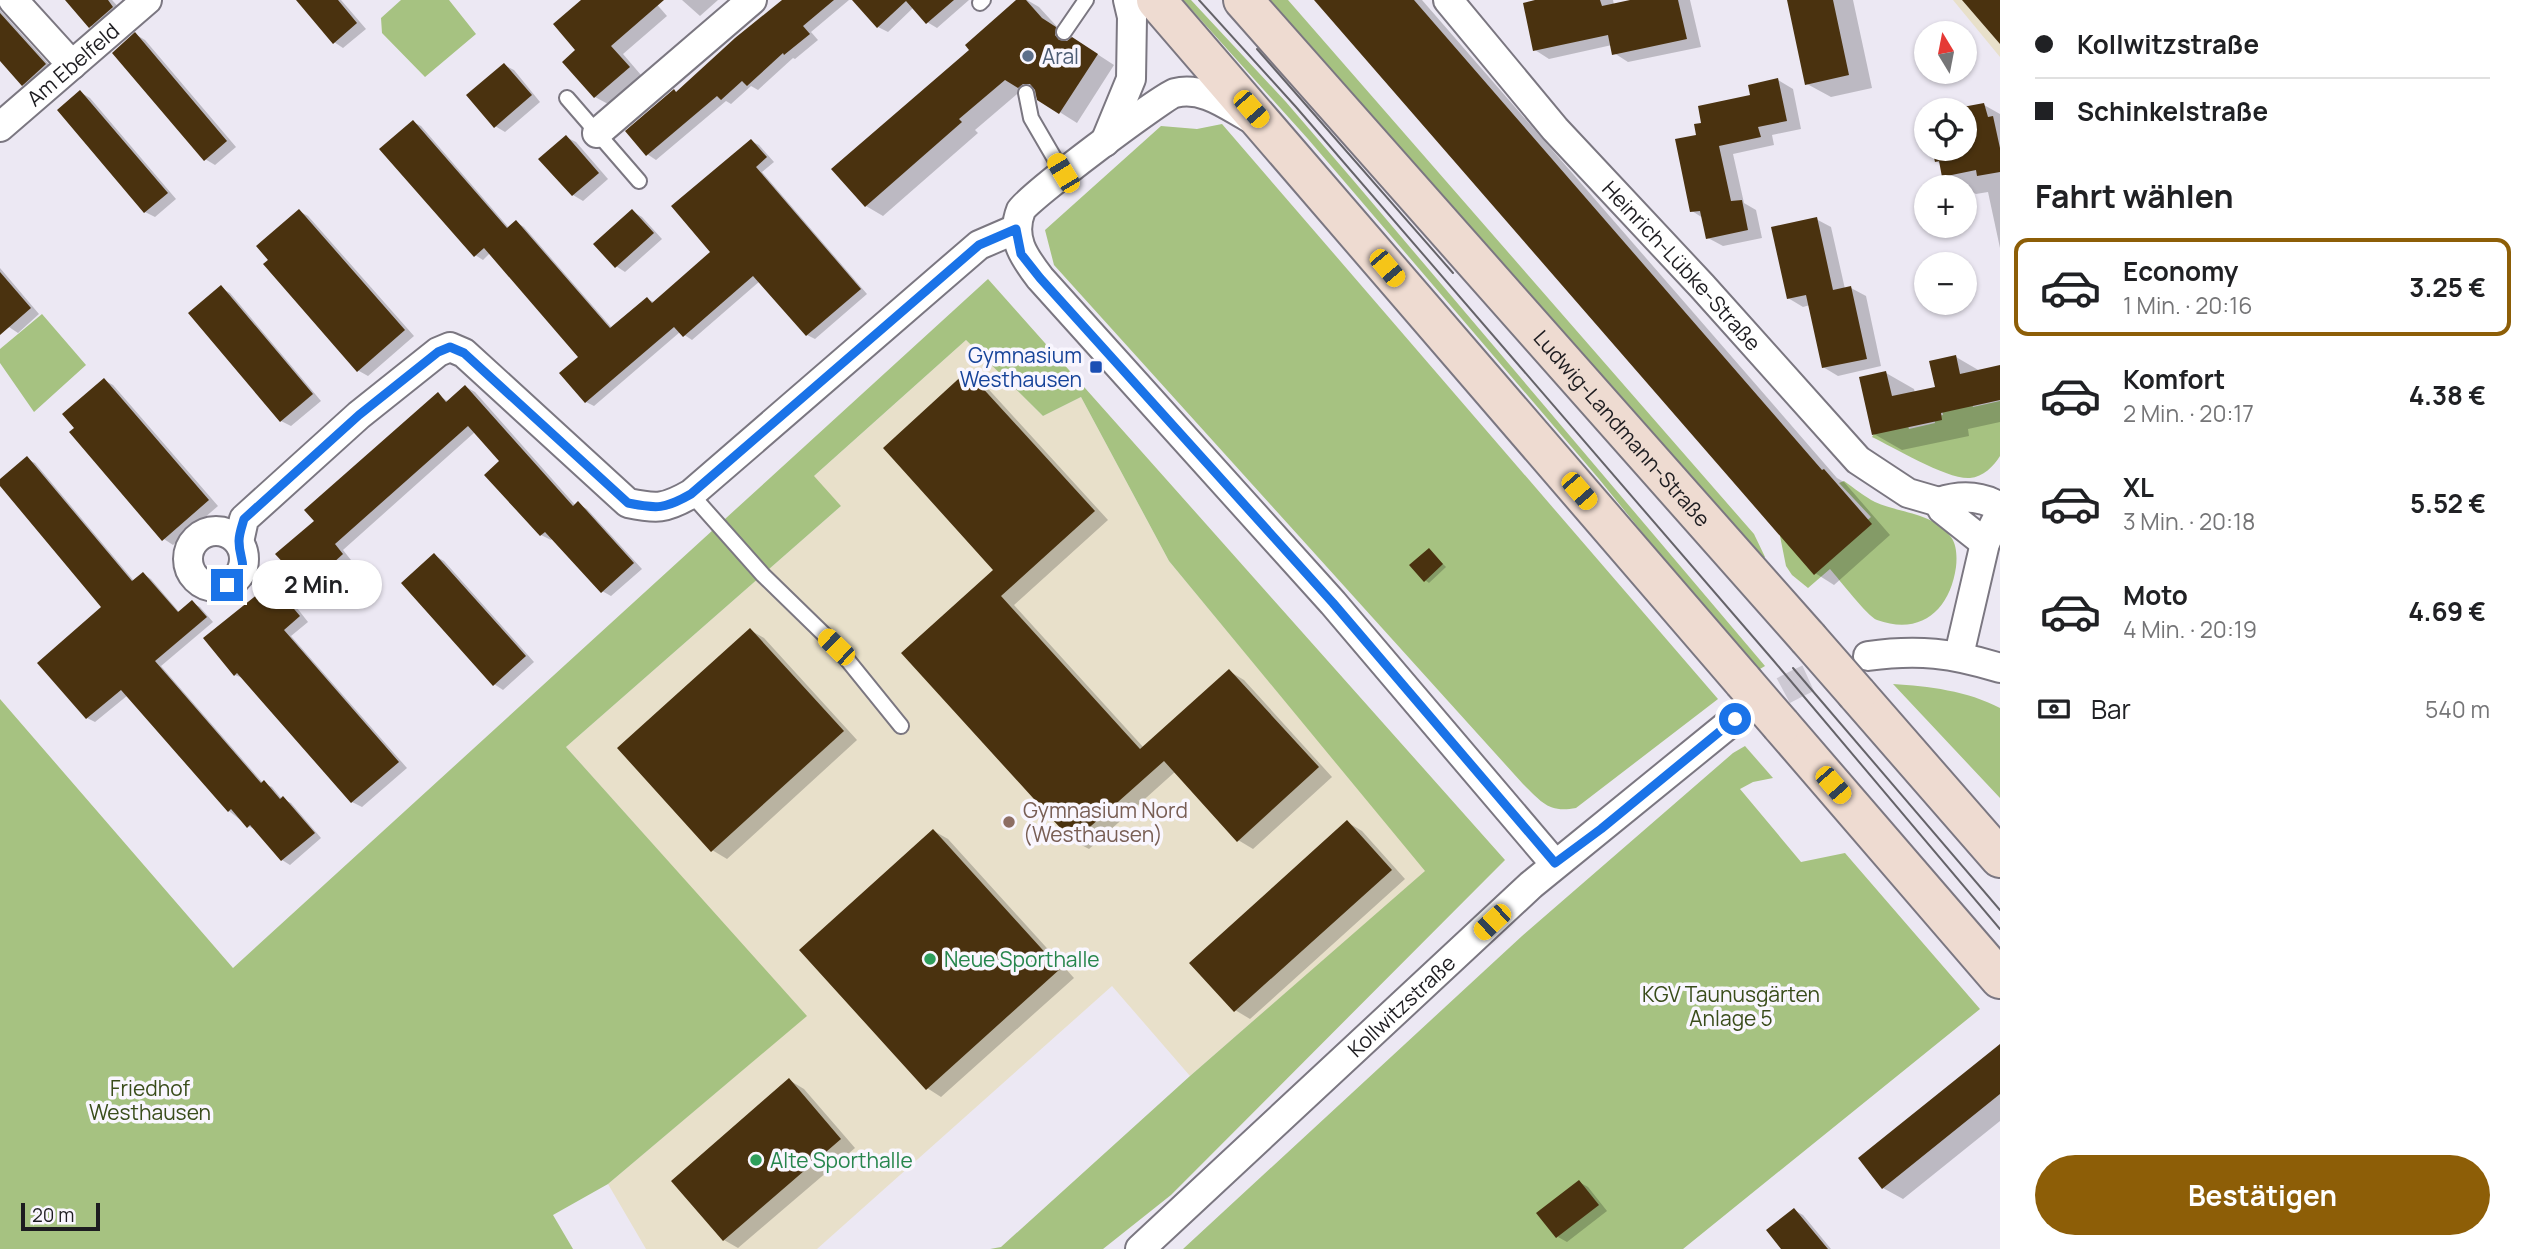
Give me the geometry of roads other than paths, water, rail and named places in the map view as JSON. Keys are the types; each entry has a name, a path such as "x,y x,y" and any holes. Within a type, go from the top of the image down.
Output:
{"main road":[{"path":"1156,0 2000,979"},
{"name":"Ludwig-Landmann-Straße","path":"1242,0 1998,856"}],"street":[{"path":"13,0 72,65"},
{"name":"Am Ebelfeld","path":"0,127 146,0"},
{"path":"597,133 752,0"},
{"path":"1105,142 1131,79 1132,17 1128,0"},
{"name":"Heinrich-Lübke-Straße","path":"1448,0 1555,129 1702,286 1858,460 1908,493 1939,502 1966,496 2000,507"},
{"path":"1266,128 1207,94 1175,93 1063,173 1022,207 1016,229 1021,254 1333,603 1555,863"},
{"path":"239,542 244,519 359,415 438,352 450,347 464,353 628,503 649,507 669,506 691,494 979,245 1016,229"},
{"name":"Heinrich-Lübke-Straße","path":"1939,502 1942,509 1985,543"},
{"path":"1959,655 1985,543 2000,513"},
{"path":"1868,656 1914,651 1959,655 2000,668"},
{"name":"Kollwitzstraße","path":"1140,1249 1555,863 1601,829 1735,719"}],"lane":[{"path":"1064,32 1086,0"},
{"path":"1026,93 1031,118 1063,173"},
{"path":"567,98 639,181"},
{"path":"691,494 763,575 836,647 901,726"}],"tunnel":[{"path":"1747,712 1805,680 1868,656"}],"tram line":[{"path":"1199,0 1296,107 1773,660 2000,929"},
{"path":"1257,49 1453,273"},
{"path":"1793,668 2000,910"}],"place":[{"name":"Aral","path":"1028,56"},
{"name":"Gymnasium Westhausen","path":"1096,367"},
{"name":"Gymnasium Nord (Westhausen)","path":"1009,822"},
{"name":"Neue Sporthalle","path":"930,959"},
{"name":"Alte Sporthalle","path":"756,1160"}],"park label":[{"name":"KGV Taunusgärten Anlage 5","path":"1731,1006"},
{"name":"Friedhof Westhausen","path":"150,1100"}]}
